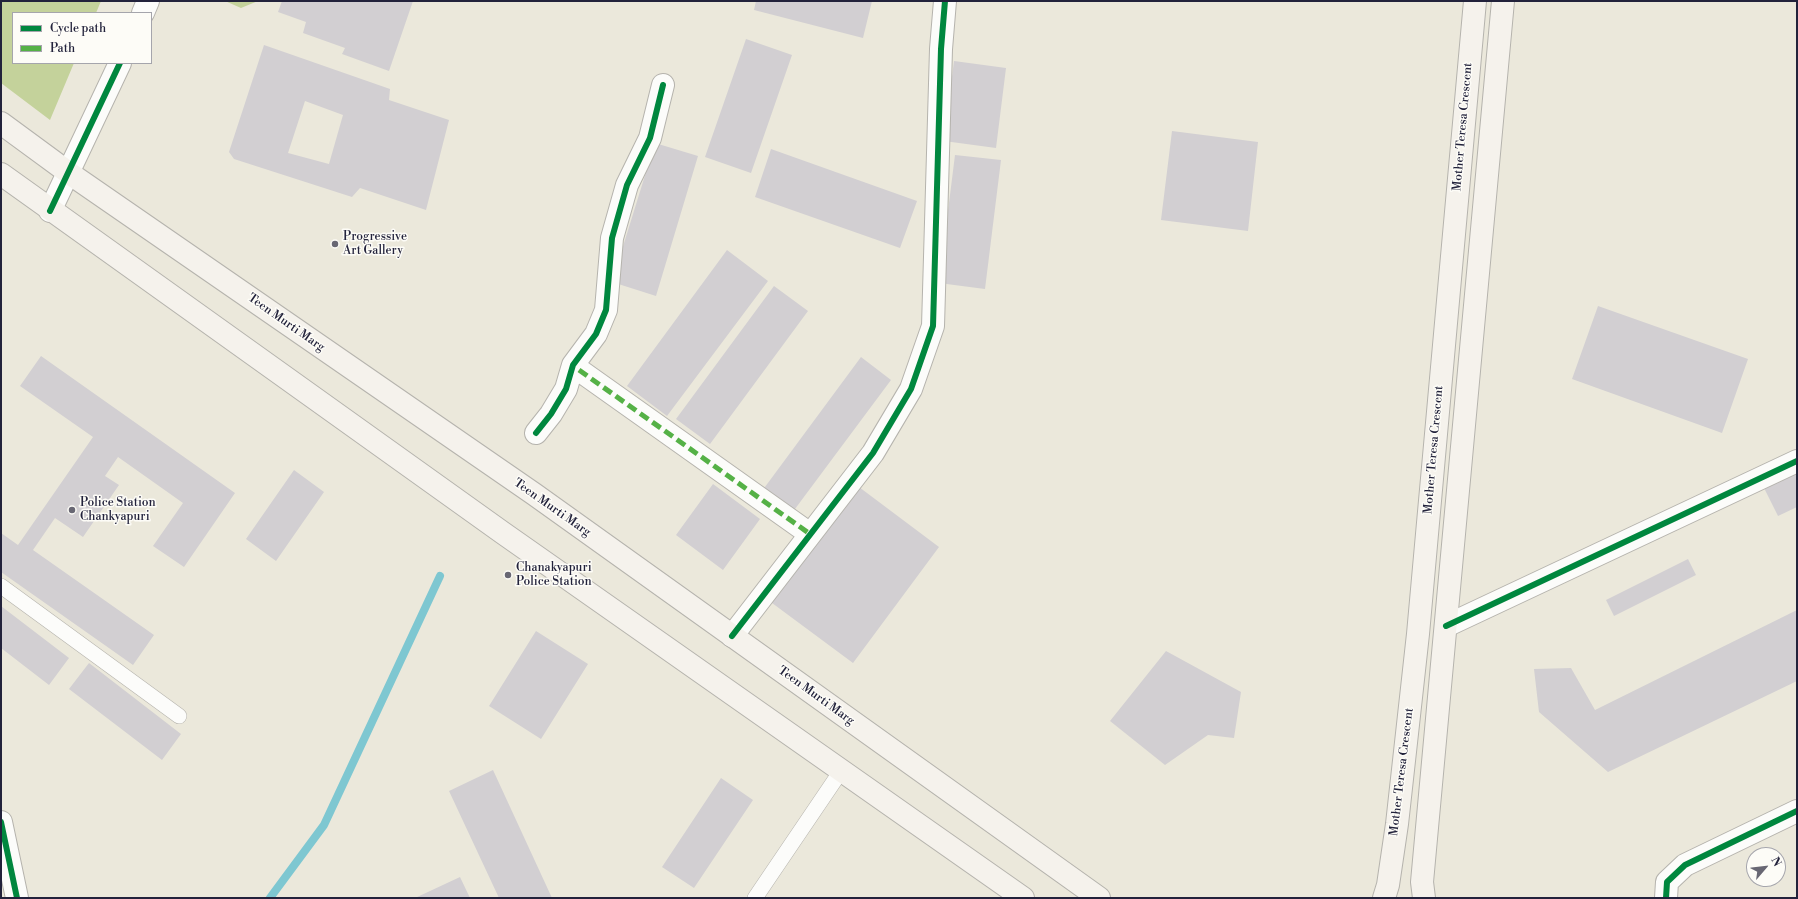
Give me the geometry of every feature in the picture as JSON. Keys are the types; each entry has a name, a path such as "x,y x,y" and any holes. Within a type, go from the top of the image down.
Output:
{"main road":[{"name":"Mother Teresa Crescent","path":"1384,898 1388,885 1397,824 1418,634 1475,1"},
{"path":"1424,898 1422,882 1503,1"},
{"name":"Teen Murti Marg","path":"1,123 69,173 534,494 1099,898"},
{"path":"1,174 50,211 490,524 1023,898"}],"street":[{"path":"143,12 148,1"},
{"path":"732,636 873,453 911,389 933,326 941,57 945,1"},
{"path":"50,211 120,64"},
{"path":"536,433 551,414 562,395 573,365 596,334 606,310 612,238 627,185 650,138 663,85"},
{"path":"579,370 810,534"},
{"path":"1446,626 1797,462"},
{"path":"1666,898 1667,882 1685,865 1797,811"},
{"path":"1,822 18,898"}],"lane":[{"path":"1,586 179,716"},
{"path":"755,898 841,771"}],"green space":[{"path":"1,1 101,1 96,12 12,12 12,64 74,64 50,120 1,83"},
{"path":"225,1 258,1 241,8"}],"building":[{"path":"282,1 413,1 389,71 342,54 345,48 303,33 306,22 278,12"},
{"path":"756,1 872,1 863,38 754,10"},
{"path":"746,39 792,55 751,173 705,157"},
{"path":"264,45 390,89 389,100 449,120 426,210 360,188 352,197 234,159 229,152","holes":["305,101 343,115 329,164 288,153"]},
{"path":"954,61 1006,68 996,148 944,141"},
{"path":"1172,131 1258,142 1248,231 1161,220"},
{"path":"655,143 698,156 656,296 612,282"},
{"path":"771,149 917,201 900,248 755,197"},
{"path":"955,155 1001,160 985,289 939,283"},
{"path":"727,250 768,281 667,416 627,386"},
{"path":"774,286 808,311 710,444 676,419"},
{"path":"1598,306 1748,359 1722,433 1572,379"},
{"name":"Police Station Chankyapuri","path":"41,356 235,493 184,567 153,546 183,503 118,457 105,476 119,485 83,537 55,518 33,550 154,635 133,665 1,572 1,533 18,545 93,437 20,386"},
{"path":"861,357 891,380 792,513 762,491"},
{"path":"294,470 324,492 276,561 246,539"},
{"path":"1797,470 1797,507 1778,516 1763,486"},
{"path":"713,484 760,519 723,570 676,535"},
{"path":"855,484 939,547 853,663 768,600"},
{"path":"1688,559 1696,575 1614,616 1606,600"},
{"path":"1,606 69,658 49,685 1,648"},
{"path":"1797,610 1797,681 1608,772 1539,712 1534,669 1571,668 1595,710"},
{"path":"536,631 588,664 541,739 489,706"},
{"path":"1166,651 1241,692 1234,738 1208,735 1165,765 1110,721"},
{"path":"89,663 181,734 162,760 69,689"},
{"path":"493,770 552,898 499,898 449,791"},
{"path":"721,778 753,800 694,888 662,867"},
{"path":"460,877 470,898 415,898"}],"waterway":[{"path":"270,898 324,825 440,576"}],"marked path":[{"path":"579,370 810,534"}],"cycle path":[{"path":"732,636 873,453 911,389 933,326 941,49 945,1"},
{"path":"50,211 120,64"},
{"path":"536,433 551,414 566,389 573,365 596,334 606,310 612,238 627,185 650,138 663,85"},
{"path":"1446,626 1797,461"},
{"path":"1666,898 1667,882 1685,865 1797,811"},
{"path":"1,822 17,898"}],"place":[{"name":"Progressive Art Gallery","path":"335,244"},
{"name":"Police Station Chankyapuri","path":"72,510"},
{"name":"Chanakyapuri Police Station","path":"508,575"}]}
